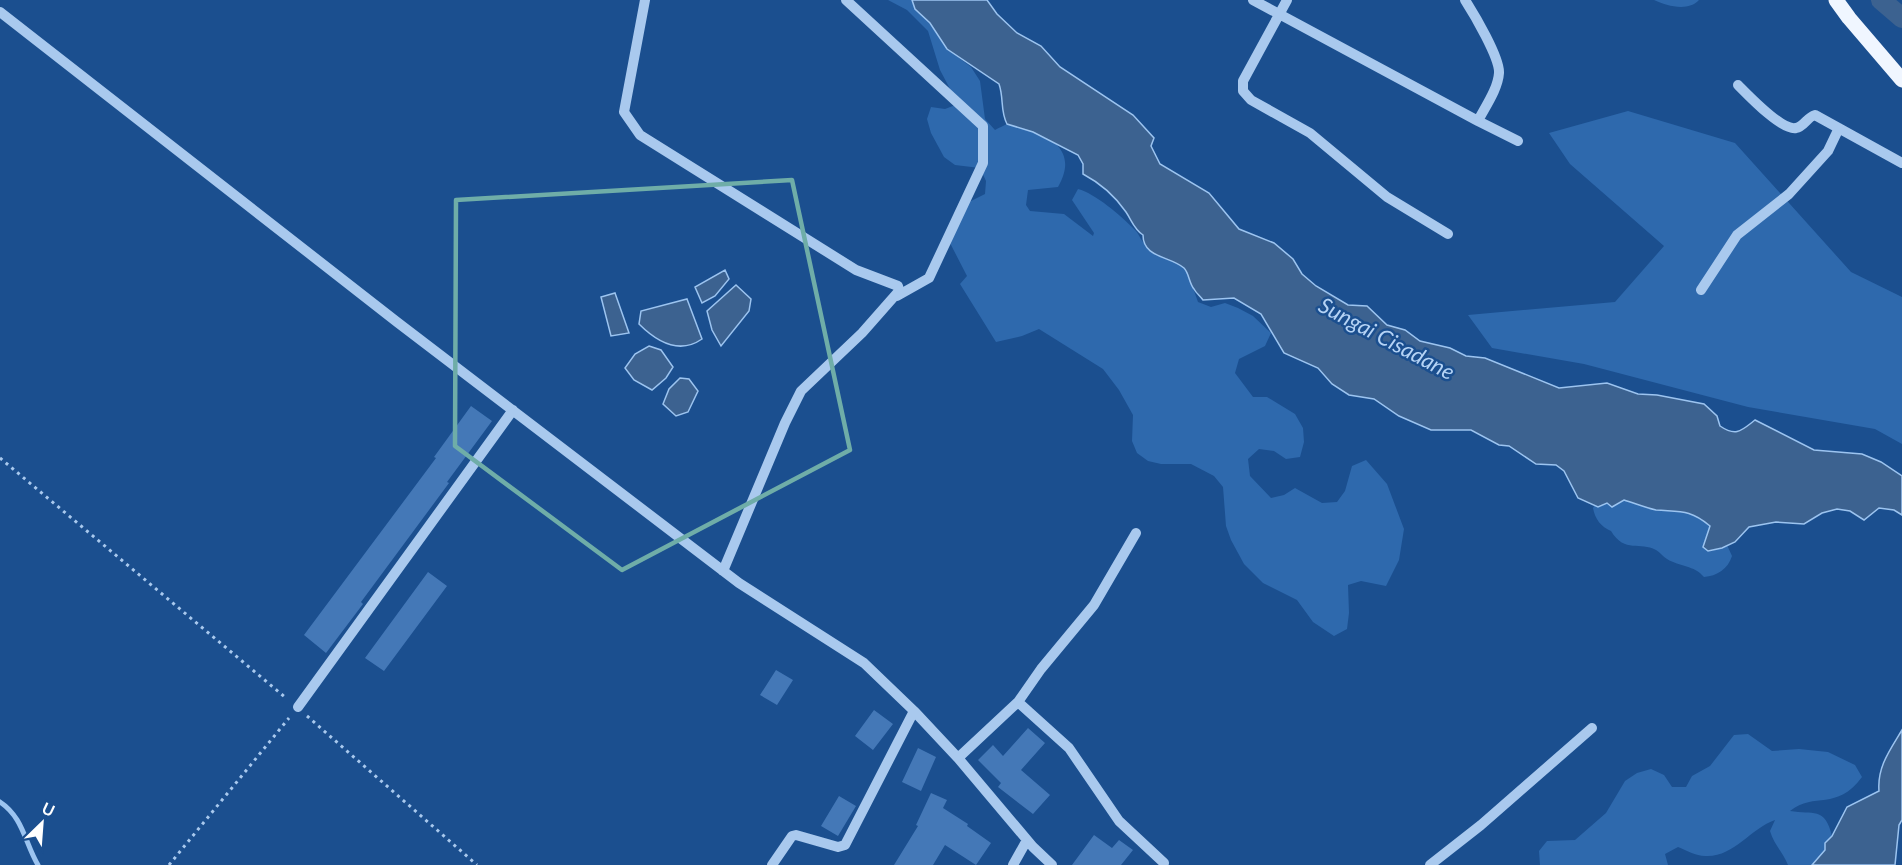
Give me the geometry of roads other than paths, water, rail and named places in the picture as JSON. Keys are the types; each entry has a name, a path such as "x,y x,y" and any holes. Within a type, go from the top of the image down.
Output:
{"main road":[{"path":"1836,0 1902,80"}],"street":[{"path":"645,0 624,112 640,135 856,270 898,286 897,296"},
{"path":"723,571 772,459 785,423 801,391 897,296 929,278 983,163 983,126 846,0"},
{"path":"1253,0 1518,141"},
{"path":"1287,0 1243,81 1243,91 1251,100 1310,133 1387,197 1448,234"},
{"path":"1465,0 1500,70 1498,80 1478,121"},
{"path":"0,12 397,322 723,571 864,663 958,758 1027,840 1052,865"},
{"path":"1738,85 1783,125 1792,129 1798,128 1813,115 1902,164"},
{"path":"1701,290 1737,235 1789,194 1828,151 1839,128"},
{"path":"298,708 513,410"},
{"path":"958,758 1018,702 1041,669 1094,605 1136,533"},
{"path":"1018,702 1070,748 1119,821 1164,862"},
{"path":"772,865 792,836 796,835 838,847 845,845 914,711"},
{"path":"1430,865 1481,825 1592,728"},
{"path":"1012,865 1027,840"}],"water":[{"name":"Sungai Cisadane","path":"912,0 987,0 997,14 1017,33 1041,46 1060,67 1133,115 1154,138 1151,146 1160,164 1209,193 1239,229 1274,243 1293,259 1302,274 1316,286 1348,305 1367,306 1387,325 1405,330 1420,341 1450,348 1466,356 1485,358 1559,388 1607,383 1638,394 1657,395 1704,404 1717,416 1720,426 1730,431 1742,430 1755,420 1814,450 1862,454 1881,462 1902,476 1902,515 1894,510 1879,508 1864,520 1850,511 1837,509 1822,513 1804,524 1776,522 1749,527 1735,542 1708,551 1703,547 1710,526 1690,514 1656,510 1624,500 1612,507 1607,503 1598,507 1578,498 1564,471 1556,465 1536,464 1509,446 1499,445 1471,430 1431,430 1399,416 1374,399 1349,395 1332,384 1318,368 1284,353 1261,314 1234,298 1203,300 1192,287 1184,268 1158,256 1147,248 1143,235 1117,201 1083,174 1083,164 1078,155 1033,132 1007,124 999,84 947,49 930,23 915,9"},
{"path":"725,270 729,279 715,296 702,303 695,287"},
{"path":"736,285 751,299 749,311 721,346 712,330 707,311"},
{"path":"615,293 629,333 611,336 601,297"},
{"path":"687,299 702,339 693,344 676,346 668,344 653,336 639,324 641,311"},
{"path":"649,346 661,350 673,367 666,378 652,390 634,380 625,368 635,354"},
{"path":"680,378 689,379 698,391 688,412 676,416 663,404 669,389"},
{"path":"1902,730 1902,820 1899,825 1895,865 1812,865 1825,850 1825,843 1832,836 1847,807 1879,791 1882,766"}],"waterway":[{"path":"1881,0 1902,18"},
{"path":"0,802 8,808 19,823 38,865"}]}
